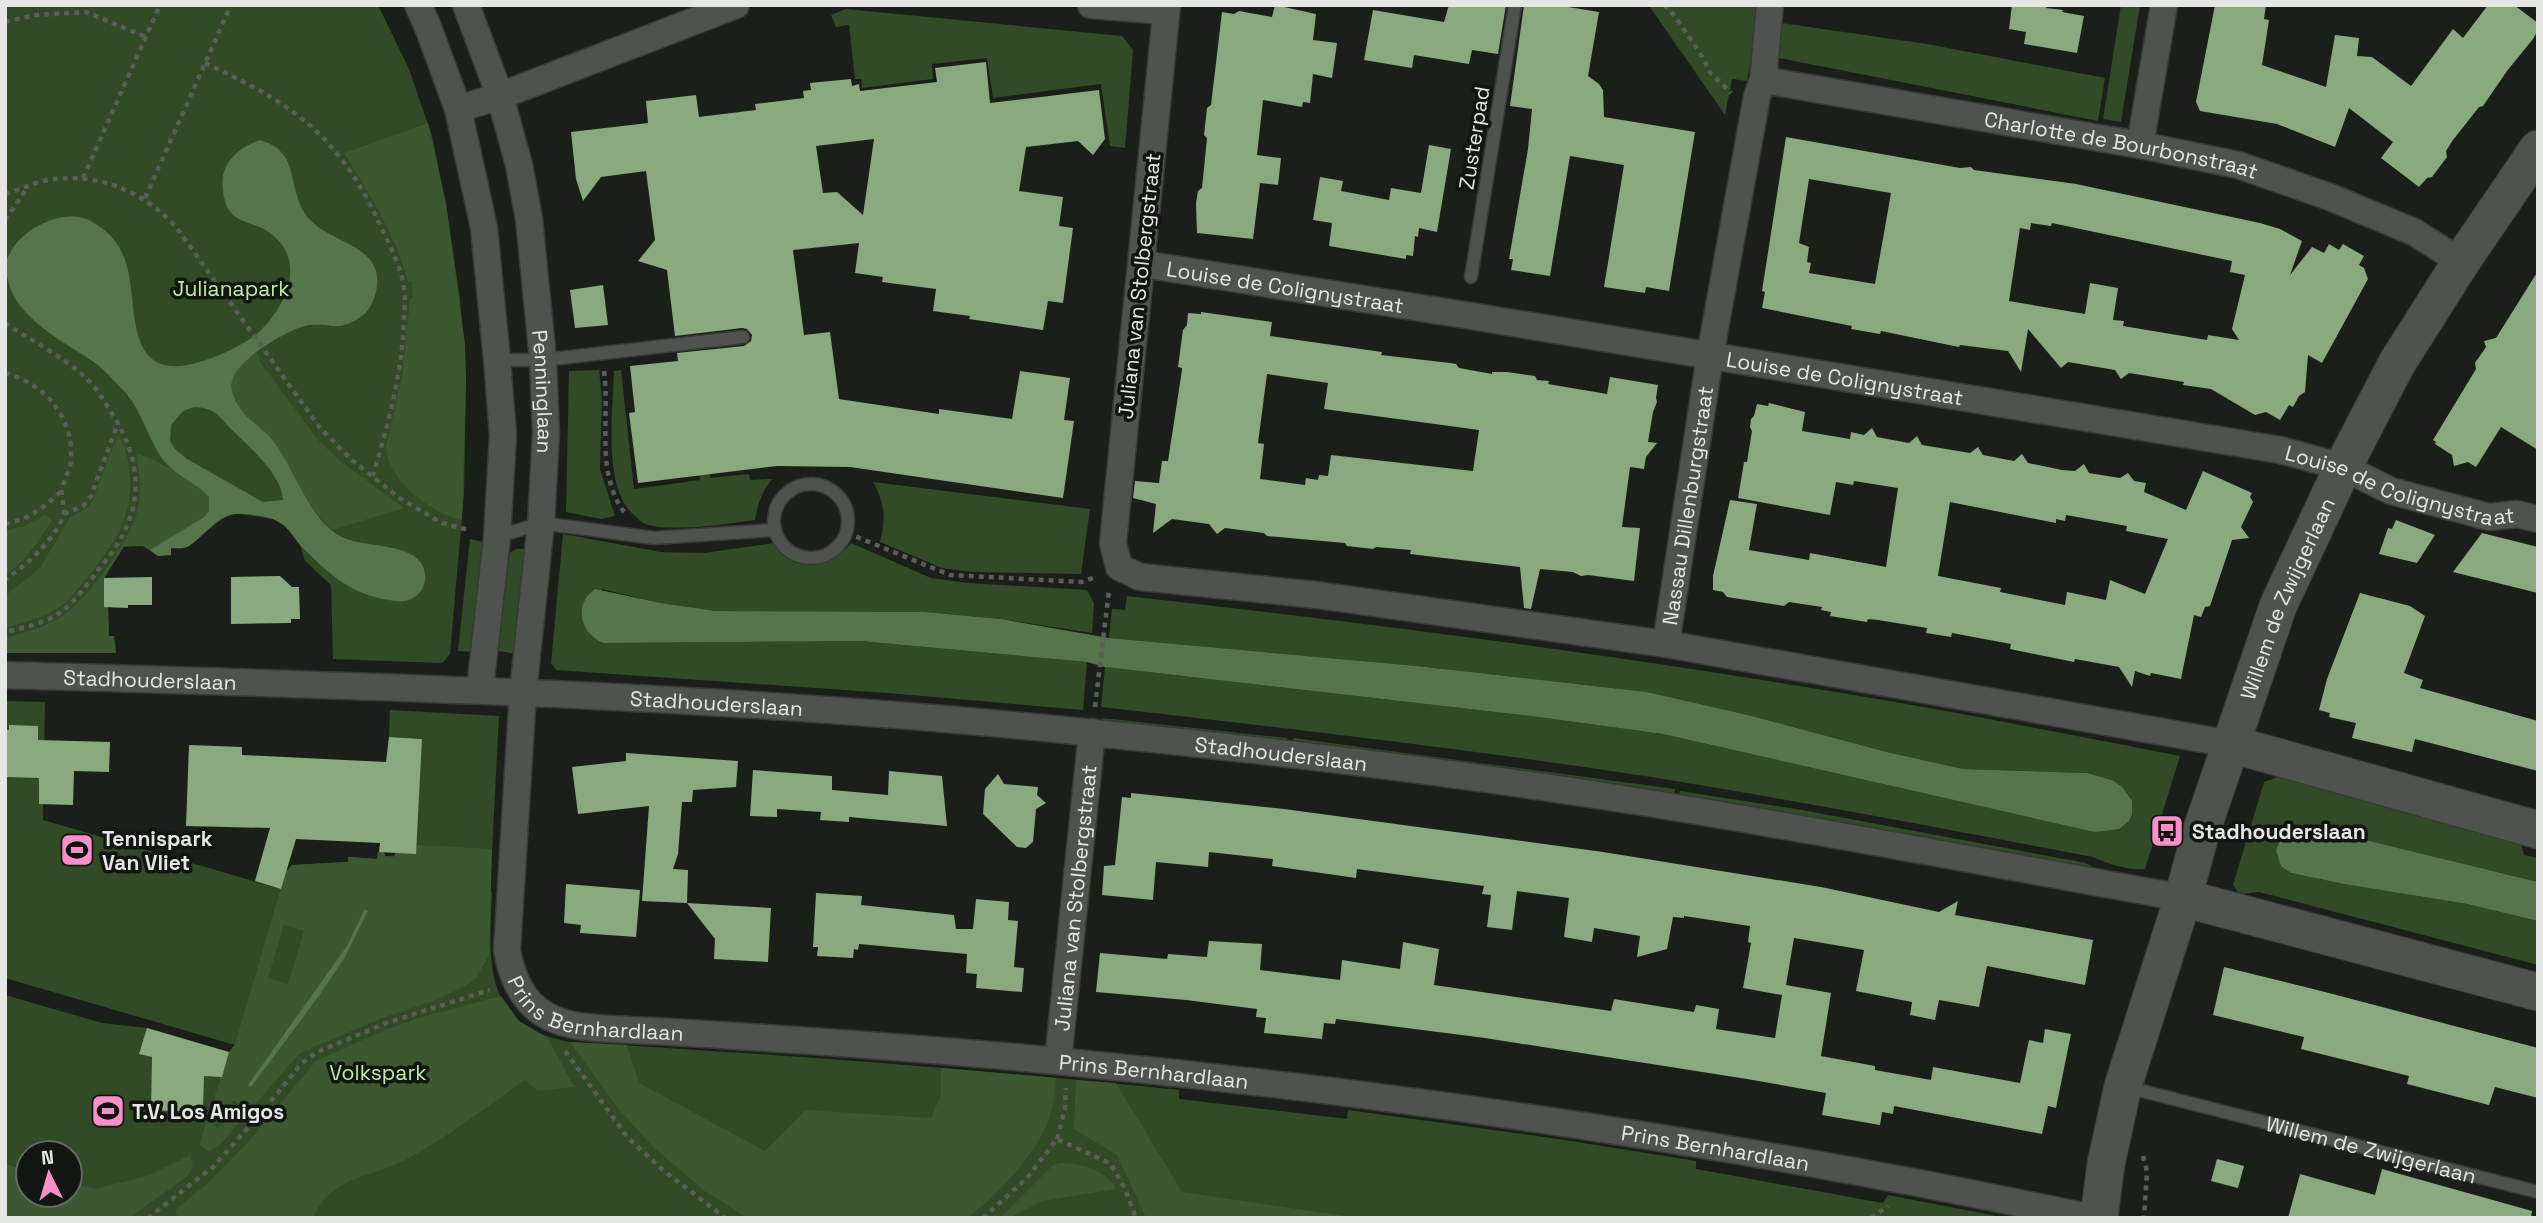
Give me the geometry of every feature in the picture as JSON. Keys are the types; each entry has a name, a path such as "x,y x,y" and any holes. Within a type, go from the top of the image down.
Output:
{"street":[{"name":"Penninglaan","path":"418,5 458,109 484,228 497,360 503,435 497,537 480,689"},
{"name":"Penninglaan","path":"466,5 500,96 519,165 529,219 543,360 546,433 541,523 523,692"},
{"path":"458,109 500,96 736,5"},
{"path":"1091,5 1166,8"},
{"name":"Nassau Dillenburgstraat","path":"1666,644 1710,356 1760,88 1770,5"},
{"path":"2140,145 2164,5"},
{"name":"Juliana van Stolbergstraat","path":"1119,567 1113,542 1166,8"},
{"name":"Charlotte de Bourbonstraat","path":"1760,88 2140,145 2238,165 2330,197 2414,232 2461,262"},
{"name":"Willem de Zwijgerlaan","path":"2099,1218 2106,1164 2123,1086 2183,898 2200,835 2278,606 2343,467 2397,363 2461,262 2538,149"},
{"name":"Louise de Colignystraat","path":"1142,264 2280,450 2343,467 2391,491 2490,517 2518,514 2538,519"},
{"path":"1119,567 1140,577 1317,595 1666,644 2231,744 2538,830"},
{"name":"Stadhouderslaan","path":"5,675 480,689 816,708 1092,733 1333,760 1624,799 2183,898 2538,992"},
{"name":"Prins Bernhardlaan","path":"523,692 507,950 510,965 523,995 537,1012 576,1026 806,1040 1058,1061 1416,1102 1657,1138 1920,1184 2092,1218"},
{"name":"Juliana van Stolbergstraat","path":"1058,1061 1092,733"}],"lane":[{"name":"Zusterpad","path":"1471,276 1515,5"},
{"path":"497,360 543,360 743,337"},
{"path":"802,485 817,485 830,490 841,500 847,513 847,533 833,551 820,557 805,558 786,548 775,530 774,516 779,502 789,492 802,485"},
{"path":"497,537 541,523 654,538 775,530"},
{"name":"Willem de Zwijgerlaan","path":"2123,1086 2538,1192"}],"path":[{"path":"83,178 160,5"},
{"path":"145,198 230,5"},
{"path":"1664,5 1699,51 1710,72 1733,95 1760,88"},
{"path":"5,22 36,15 86,12 146,37"},
{"path":"205,63 279,100 311,124 336,150 374,211 398,264 405,290 399,373 373,476"},
{"path":"5,194 47,180 83,178 122,187 145,198 179,231 320,428 353,461 401,499 442,523 497,537"},
{"path":"5,220 29,187"},
{"path":"5,323 84,376 97,391 118,422 132,451 136,500 130,522 108,558 60,613 5,632"},
{"path":"602,353 607,397 606,469 613,497 641,536"},
{"path":"5,373 20,377 42,390 62,417 71,460 62,491 64,514 47,544 5,580"},
{"path":"64,514 83,506 91,496 118,422"},
{"path":"5,524 21,521 42,510 62,491"},
{"path":"847,533 950,575 1082,582 1119,567"},
{"path":"1098,678 1110,584 1119,567"},
{"path":"148,1218 213,1167 301,1064 317,1052 389,1022 517,981"},
{"path":"537,1012 628,1138 663,1170 725,1218"},
{"path":"983,1218 1027,1178 1057,1139 1065,1108 1067,1079 1058,1061"},
{"path":"1057,1139 1111,1164 1125,1189 1136,1218"}],"green space":[{"name":"Julianapark","path":"5,5 378,5 409,69 432,136 446,204 460,299 466,381 464,494 450,654 442,663 333,659 331,585 305,561 300,545 277,520 236,513 222,519 185,548 171,548 171,555 158,556 143,546 124,547 104,578 104,606 108,607 109,636 114,636 116,653 5,653"},
{"path":"1641,5 1760,5 1747,81 1732,79 1725,115 1650,7"},
{"path":"2121,5 2140,5 2121,122 2103,119"},
{"path":"846,9 1122,36 1133,50 1125,148 1110,146 1101,84 993,98 987,58 932,64 933,79 862,88 861,79 855,79 849,25 836,27 831,15"},
{"path":"1775,22 1927,44 2105,78 2098,121 1769,56"},
{"path":"428,123 446,204 465,344 462,520 438,511 413,494 388,459 386,447 402,376 410,299 413,298 412,282 408,282 381,215 344,153"},
{"path":"257,352 260,362 319,441 340,461 404,508 332,530 311,507 270,437 241,410 232,395 232,380 239,366"},
{"path":"599,370 602,398 600,469 615,516 601,519 566,512 569,371"},
{"path":"621,370 634,489 700,480 697,450 706,448 710,478 749,474 750,480 772,479 761,498 755,520 673,528 646,524 635,516 625,504 614,469 614,371"},
{"path":"118,434 127,454 130,491 125,518 113,543 74,594 59,608 5,628 5,596 40,568 70,517 87,508 92,502"},
{"path":"137,453 197,484 209,497 210,505 204,517 150,550 143,546 124,546 104,578 104,606 108,607 109,636 114,636 116,653 5,653 5,638 27,632 61,617 72,609 107,568 127,535 138,508 140,487"},
{"path":"873,482 1090,509 1081,574 973,572 942,568 880,542 883,511"},
{"path":"45,515 52,520 42,535 26,557 5,575 5,531 24,526"},
{"path":"563,534 661,552 704,553 775,543 784,555 793,561 811,565 829,560 851,543 931,578 968,583 1087,590 1094,603 1092,633 1001,619 925,612 716,611 661,603 602,589 604,643 860,641 1087,662 1083,710 888,693 556,670 551,663"},
{"path":"470,539 484,542 473,652 458,651"},
{"path":"516,549 524,549 529,555 519,654 498,651 508,554"},
{"path":"1127,596 1400,628 1672,666 1895,702 2180,756 2145,869 2132,869 2093,857 1651,777 1446,748 1101,707 1105,667 1531,716 1663,734 2094,832 2112,780 2087,773 1963,769 1647,692 1417,666 1109,638 1112,609 1125,610"},
{"name":"Volkspark","path":"5,701 45,702 43,820 281,889 292,865 348,862 348,857 377,859 378,852 384,852 385,856 395,856 421,739 389,737 390,710 499,716 490,891 492,966 497,988 506,1006 520,1022 541,1034 570,1042 1027,1075 1179,1090 1179,1099 1347,1119 1348,1110 1696,1161 1696,1169 1883,1203 1888,1195 2007,1218 5,1218 5,995 102,1023 147,1028 229,1052 235,1045 5,978"},
{"path":"1102,718 1287,738 1286,742 1102,722"},
{"path":"1293,738 1675,789 1674,797 1293,744"},
{"path":"2278,777 2520,841 2524,855 2538,858 2538,882 2497,872 2291,873 2467,904 2538,921 2538,965 2259,892 2239,894 2233,885 2264,782"},
{"path":"1680,791 1802,810 2086,863 2104,874 1679,798"},
{"path":"416,845 492,849 489,955 476,978 439,999 382,1018 300,1053 219,1146 209,1151 199,1145 229,1052 235,1044 286,871 292,865 348,862 348,857 377,859 378,852 394,857 395,853","holes":["284,925 304,931 288,984 268,978","234,1100 238,1103 218,1129 214,1125"]},
{"path":"501,996 519,1021 548,1038 574,1087 538,1091 525,1080 421,1151 336,1189 322,1202 313,1218 178,1218 175,1210 209,1182 250,1140 316,1061 419,1018"},
{"path":"570,1042 627,1045 639,1083 765,1151 806,1110 931,1118 941,1095 941,1068 1056,1078 1050,1116 1036,1145 1004,1185 967,1218 748,1218 706,1192 654,1148 616,1106"},
{"path":"1076,1080 1116,1083 1182,1192 1359,1218 1146,1218 1117,1155 1074,1129"},
{"path":"190,1155 193,1166 188,1176 129,1218 5,1218 5,1164 14,1167 14,1209 84,1209 84,1186 95,1189 147,1176"},
{"path":"1059,1163 1092,1168 1106,1176 1116,1189 1043,1201 1009,1218 1000,1218 1052,1166"}],"shaded area":[{"path":"260,140 273,145 287,160 299,201 313,223 363,253 372,263 377,275 376,292 368,310 351,322 339,326 317,324 300,327 254,354 237,370 232,382 233,394 243,412 279,449 311,507 332,530 344,538 407,552 424,567 423,587 419,594 409,600 375,597 351,588 321,565 283,525 261,516 231,514 224,517 187,547 171,548 171,555 158,556 150,550 204,517 209,511 209,497 164,461 135,405 109,375 50,334 23,309 7,278 7,259 10,253 17,242 32,229 63,217 82,218 105,231 121,251 130,279 138,335 144,350 154,361 170,366 192,364 218,356 245,342 259,332 278,309 285,296 290,269 288,256 281,244 266,230 230,212 223,193 222,181 231,159","holes":["194,407 208,409 217,414 255,452 277,480 283,500 263,502 187,459 175,449 170,441 171,425 183,411"]},
{"path":"595,589 716,611 925,612 1001,619 1109,638 1417,666 1647,692 1963,769 2087,773 2112,780 2122,787 2132,801 2132,814 2129,821 2119,829 2094,832 1663,734 1531,716 1105,667 1087,662 860,641 604,643 590,633 582,619 583,603"},
{"path":"2292,828 2315,828 2538,882 2538,921 2467,904 2291,873 2281,866 2276,850 2281,839"},
{"path":"365,909 368,911 345,957 251,1087 248,1085 347,946"}],"building":[{"path":"1275,5 1316,14 1313,40 1337,43 1332,78 1313,74 1310,103 1303,102 1302,107 1263,100 1257,155 1281,158 1278,185 1260,183 1253,239 1197,233 1196,203 1198,191 1202,188 1207,108 1211,105 1222,12 1234,14 1239,11 1272,17"},
{"path":"1449,5 1506,5 1498,54 1472,50 1469,64 1414,55 1412,68 1364,60 1373,10 1444,22"},
{"path":"1524,5 1562,6 1599,12 1588,76 1603,90 1604,117 1695,132 1669,291 1646,287 1645,293 1604,287 1624,165 1570,156 1550,276 1511,270 1513,259 1509,259 1528,149 1532,109 1510,106"},
{"path":"2012,5 2047,5 2046,8 2084,16 2077,53 2024,44 2026,32 2009,29"},
{"path":"2215,5 2266,5 2264,19 2269,20 2262,65 2326,87 2335,35 2359,38 2357,56 2372,57 2411,86 2453,29 2463,38 2488,5 2514,5 2538,23 2538,30 2483,106 2479,107 2453,140 2446,151 2447,157 2432,177 2427,178 2419,187 2381,158 2393,142 2349,108 2335,147 2277,124 2200,111 2196,102"},
{"path":"986,62 990,103 1099,90 1105,139 1093,155 1078,141 1026,147 1019,191 1063,197 1059,226 1073,228 1063,303 1048,301 1043,330 969,319 970,316 933,311 936,289 882,282 883,277 855,273 859,243 793,250 804,335 830,332 839,399 939,414 939,409 1012,419 1020,371 1070,378 1064,420 1074,421 1063,498 850,467 777,466 638,483 629,413 635,412 630,366 678,361 677,353 744,346 751,341 752,335 742,328 675,336 667,270 638,261 655,240 646,171 601,177 583,201 576,179 571,132 648,123 646,101 696,95 699,117 756,110 755,104 804,98 803,91 811,90 810,83 851,79 852,86 859,84 860,91 937,82 935,68","holes":["874,139 863,215 837,192 823,193 816,146"]},
{"path":"1786,137 1960,168 1971,167 1974,170 2076,184 2260,223 2280,229 2302,241 2290,275 2312,247 2324,253 2329,244 2339,250 2343,244 2364,256 2359,265 2364,268 2368,279 2322,363 2308,355 2305,392 2299,396 2293,407 2289,405 2280,420 2266,412 2255,415 2211,389 2183,385 2184,382 2129,373 2121,379 2115,370 2068,362 2061,368 2028,329 2021,372 2008,351 1959,347 1881,331 1880,334 1851,329 1852,326 1762,308 1765,292 1762,291","holes":["1809,179 1891,193 1875,284 1809,273 1809,247 1799,243","2031,223 2051,226 2052,223 2232,261 2230,272 2245,275 2232,329 2239,340 2208,335 2207,340 2123,326 2124,321 2113,320 2118,288 2090,283 2085,314 2009,301 2020,228 2030,230"]},
{"path":"1429,145 1451,149 1437,232 1419,228 1418,237 1415,236 1413,256 1406,255 1406,259 1329,246 1332,223 1313,220 1320,177 1343,181 1341,191 1389,200 1391,188 1421,193"},
{"path":"2538,271 2538,450 2501,427 2476,467 2468,462 2454,466 2452,455 2433,440 2476,369 2475,363 2486,347 2484,341 2496,338"},
{"path":"603,285 608,325 575,328 570,290"},
{"path":"1188,313 1272,322 1270,336 1382,352 1381,355 1456,364 1459,368 1492,374 1507,372 1535,376 1537,380 1549,381 1548,384 1607,394 1610,377 1658,385 1648,442 1657,443 1646,457 1644,469 1630,467 1622,527 1640,528 1634,581 1540,569 1531,609 1524,608 1520,567 1410,554 1411,550 1347,546 1345,543 1267,536 1264,533 1225,528 1217,534 1209,524 1172,519 1153,533 1156,504 1133,498 1135,481 1159,483 1162,461 1168,461 1182,370 1178,367 1183,330 1187,325","holes":["1267,374 1328,383 1324,409 1479,430 1473,471 1331,455 1328,476 1319,475 1318,480 1306,478 1305,485 1260,479 1264,444 1258,443"]},
{"path":"1769,403 1805,412 1802,431 1850,439 1851,432 1864,435 1872,428 1877,437 1909,443 1917,436 1922,445 1970,453 1978,447 1983,455 2014,461 2022,454 2028,463 2062,470 2075,471 2084,464 2089,473 2120,478 2128,473 2134,481 2146,483 2144,492 2186,510 2203,471 2252,493 2250,497 2253,502 2241,527 2249,538 2232,540 2210,606 2205,607 2201,617 2194,615 2181,679 2151,673 2150,676 2135,671 2132,687 2119,667 2075,659 2074,662 2010,649 2011,644 1952,633 1951,637 1926,633 1927,628 1830,616 1831,612 1821,610 1822,607 1789,602 1784,606 1727,597 1723,592 1713,590 1713,576 1730,500 1757,504 1749,550 1809,560 1810,553 1886,567 1898,488 1854,481 1853,485 1836,482 1830,515 1738,498 1744,462 1747,462 1752,431 1751,419 1757,404 1768,406","holes":["1950,502 2056,523 2056,519 2065,521 2066,515 2127,526 2126,531 2168,539 2145,594 2110,580 2106,600 2067,592 2065,605 2000,592 2001,588 1938,576"]},
{"path":"2396,520 2435,535 2417,563 2379,554 2388,528 2392,529"},
{"path":"2482,533 2538,547 2538,593 2453,572"},
{"path":"280,576 292,587 299,587 300,619 291,619 291,623 231,624 231,577"},
{"path":"152,577 152,605 104,607 104,578"},
{"path":"2360,593 2410,606 2425,616 2404,673 2423,680 2420,688 2538,721 2538,771 2415,739 2412,752 2352,738 2356,723 2329,717 2330,713 2319,710 2327,679"},
{"path":"9,725 38,726 38,740 110,742 109,772 74,771 73,805 39,804 39,778 7,777 5,730 9,730"},
{"path":"389,737 422,739 416,854 379,852 380,843 296,839 281,889 255,881 270,828 186,826 189,745 242,747 242,755 386,762"},
{"path":"626,753 738,761 736,787 693,790 692,802 682,802 678,854 673,869 688,870 687,903 642,901 649,806 578,814 572,767 626,761"},
{"path":"753,770 832,776 832,790 888,795 889,771 942,776 947,826 849,817 849,822 820,820 821,812 777,809 777,817 750,816"},
{"path":"998,774 1004,784 1038,787 1037,795 1046,803 1036,809 1033,842 1026,848 1017,847 983,814 985,789"},
{"path":"1131,793 1284,809 1603,852 1821,887 1939,912 1958,901 1955,915 2093,940 2085,985 1987,966 1979,1007 1939,1000 1935,1020 1910,1015 1912,1002 1856,991 1864,950 1794,938 1786,985 1831,993 1821,1056 1875,1066 1875,1070 1931,1080 1933,1067 2020,1083 2029,1040 2043,1043 2045,1029 2071,1034 2056,1108 2048,1106 2042,1134 1894,1106 1893,1114 1882,1112 1880,1125 1822,1115 1826,1093 1747,1079 1485,1038 1336,1019 1335,1024 1324,1023 1322,1039 1264,1033 1266,1018 1256,1017 1257,1009 1096,992 1100,953 1167,959 1168,954 1207,957 1209,941 1262,944 1260,970 1340,980 1342,960 1400,969 1403,942 1439,949 1434,985 1611,1011 1614,999 1694,1012 1696,1005 1719,1009 1716,1029 1775,1038 1782,995 1743,988 1751,943 1748,942 1750,926 1684,916 1673,917 1667,949 1637,957 1640,936 1594,928 1592,942 1564,937 1569,898 1517,891 1512,930 1487,927 1491,895 1482,894 1484,886 1357,869 1356,878 1272,866 1273,859 1209,852 1208,867 1156,862 1153,900 1102,895 1104,866 1115,865 1122,797 1131,798"},
{"path":"566,884 640,890 636,937 580,933 581,925 564,923"},
{"path":"816,893 862,896 861,905 954,915 956,929 973,929 976,899 1009,902 1008,920 1018,921 1014,967 1024,968 1022,992 976,988 977,974 966,973 967,954 859,944 858,950 854,949 853,958 817,956 818,947 813,947"},
{"path":"687,903 771,908 768,962 714,959 715,939"},
{"path":"2224,967 2538,1048 2538,1098 2495,1087 2489,1105 2407,1084 2409,1076 2301,1049 2304,1037 2213,1015"},
{"path":"147,1028 229,1052 222,1077 204,1076 203,1106 192,1106 192,1112 151,1110 152,1057 139,1054"},
{"path":"2217,1159 2244,1166 2238,1188 2211,1181"},
{"path":"2382,1169 2532,1211 2531,1218 2288,1218 2300,1174 2375,1195"}],"place":[{"name":"Stadhouderslaan","path":"2167,831"},
{"name":"Tennispark Van Vliet","path":"77,850"},
{"name":"T.V. Los Amigos","path":"108,1111"}]}
